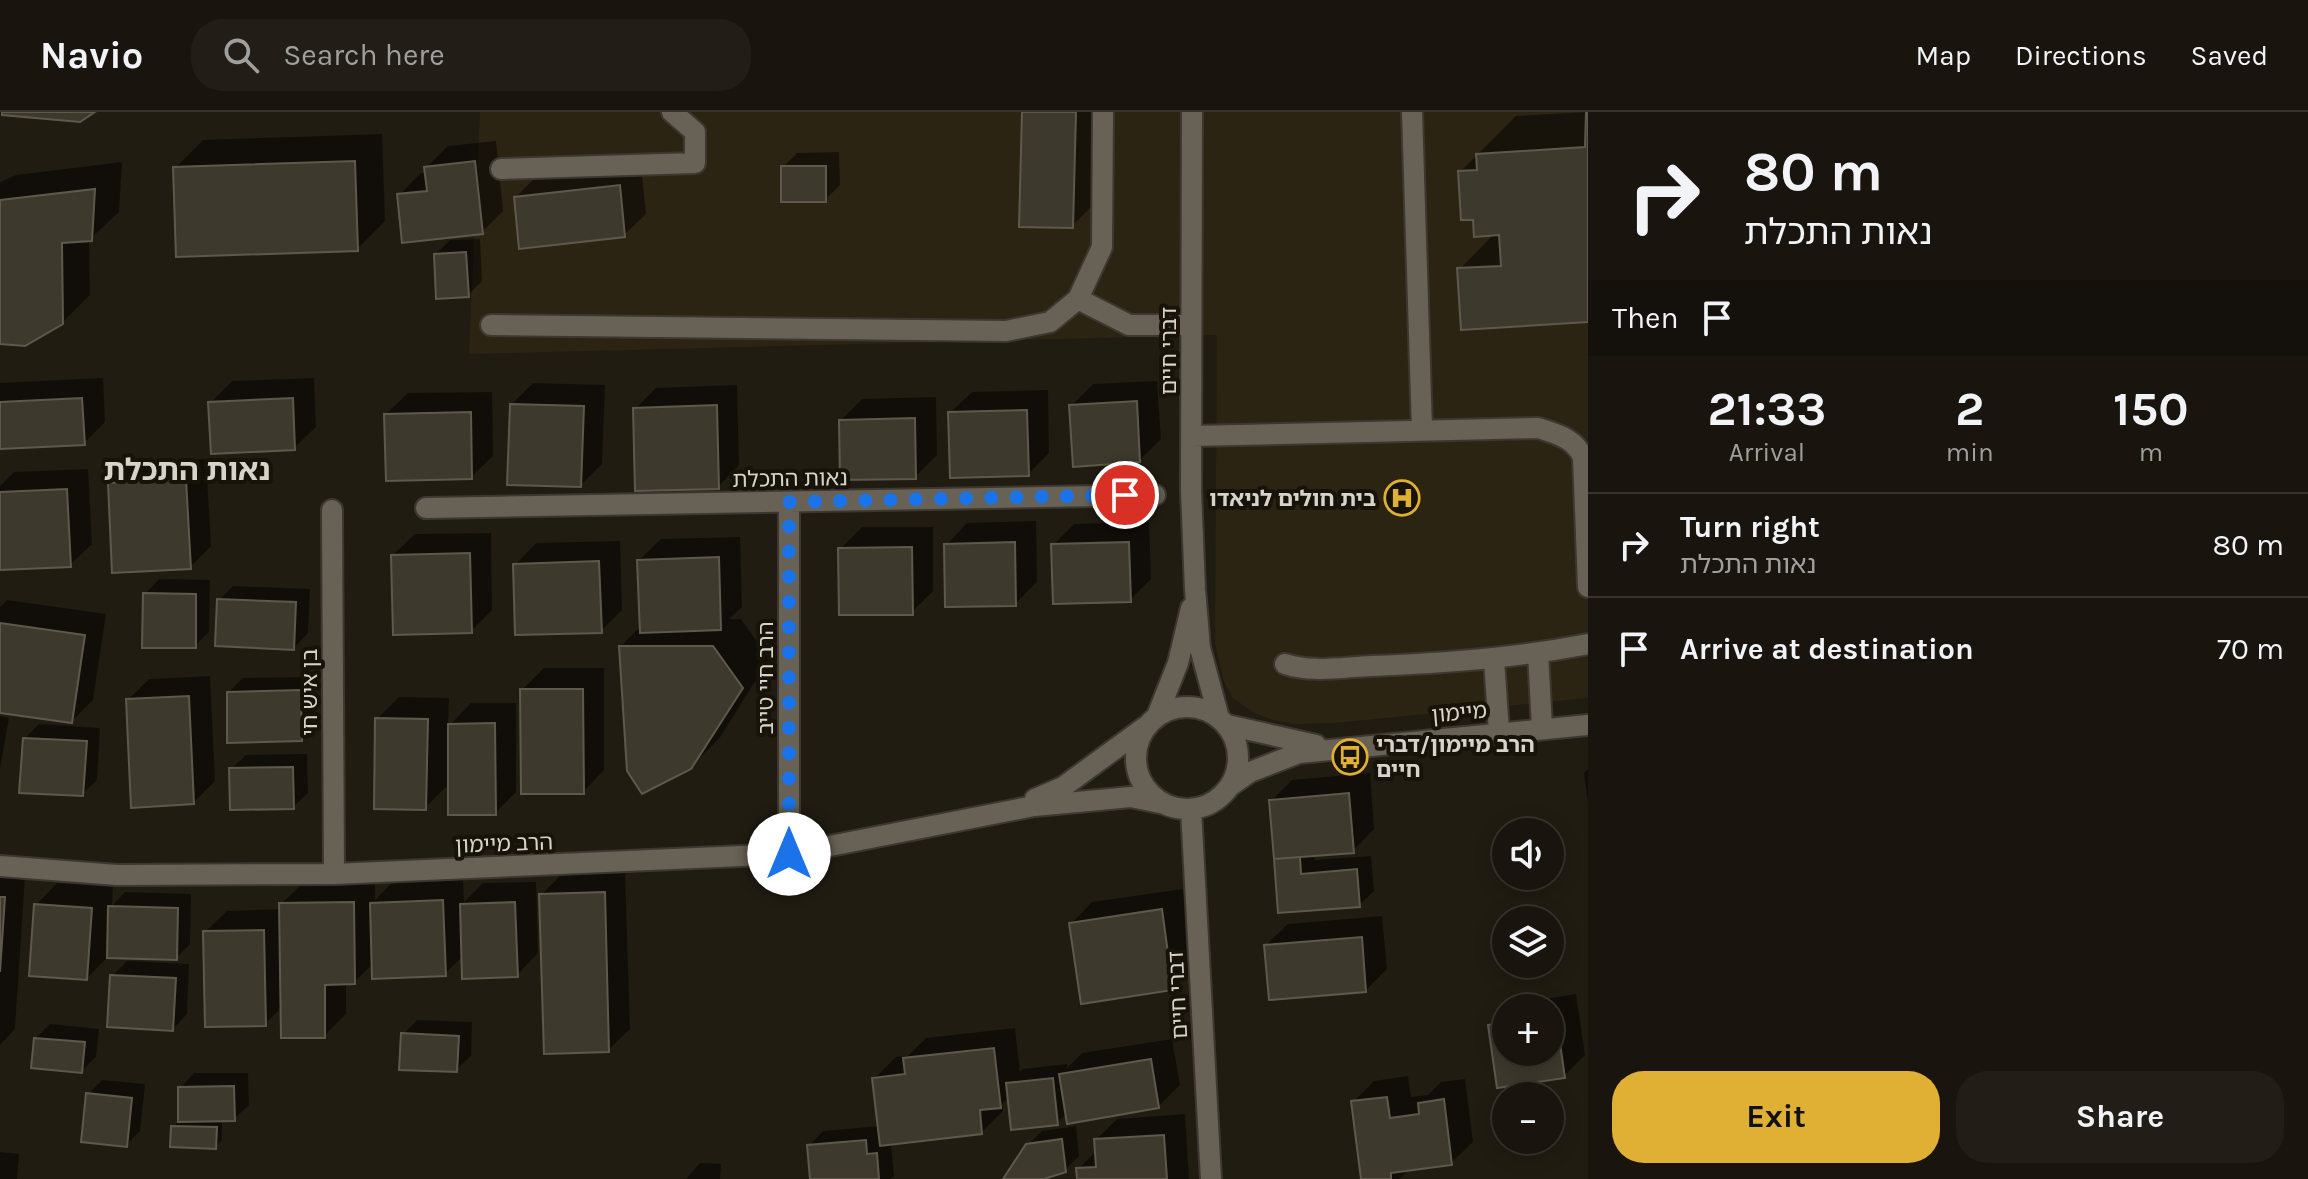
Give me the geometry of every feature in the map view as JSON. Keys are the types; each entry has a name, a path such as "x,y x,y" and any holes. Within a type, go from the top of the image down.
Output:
{"street":[{"path":"501,169 695,163 695,132 672,112"},
{"path":"491,325 1006,331 1050,322 1078,299 1102,247 1103,112"},
{"name":"דברי חיים","path":"1192,112 1191,490 1195,589 1200,648 1223,722"},
{"path":"1412,112 1422,430"},
{"path":"1078,299 1129,325 1191,325"},
{"path":"1192,436 1538,428 1566,438 1578,447 1583,457 1588,587"},
{"name":"נאות התכלת","path":"426,508 1155,495"},
{"name":"הרב חיי טייב","path":"789,502 789,854"},
{"name":"בן איש חי","path":"332,510 334,874"},
{"name":"דברי חיים","path":"1152,720 1178,663 1195,589"},
{"path":"1285,664 1309,669 1494,660 1588,644"},
{"path":"1538,653 1542,728"},
{"path":"1494,660 1499,732"},
{"path":"1230,786 1238,755 1235,739 1223,722 1208,711 1182,707 1152,720 1139,738 1137,769 1142,783 1165,804 1191,809 1220,797 1250,772 1270,762 1299,753 1336,748"},
{"name":"הרב מיימון","path":"1005,812 1063,787 1152,720"},
{"path":"1223,722 1298,743 1336,748"},
{"name":"מיימון","path":"1336,748 1588,725"},
{"name":"הרב מיימון","path":"0,866 117,875 334,874 789,854 1005,812 1109,798 1131,797 1165,804"},
{"name":"דברי חיים","path":"1191,809 1211,1179"}],"shaded area":[{"name":"בית חולים לניאדו","path":"480,112 1588,112 1588,698 1334,723 1295,724 1272,720 1233,698 1224,682 1215,643 1217,335 469,354"}],"building":[{"path":"2,112 95,112 80,122 2,115"},
{"path":"1022,112 1076,112 1073,228 1019,227"},
{"path":"1586,112 1588,322 1461,330 1457,268 1501,266 1499,235 1474,237 1473,220 1461,220 1458,171 1477,170 1476,154 1585,147"},
{"path":"355,161 358,251 176,257 173,167"},
{"path":"475,161 483,234 402,243 397,194 427,191 424,167"},
{"path":"781,166 826,166 826,202 781,202"},
{"path":"620,185 625,237 519,249 514,197"},
{"path":"95,189 92,241 62,243 63,324 25,346 0,344 0,200"},
{"path":"466,252 469,297 436,299 434,254"},
{"path":"82,398 85,445 0,449 0,402"},
{"path":"293,398 295,450 211,454 208,402"},
{"path":"1137,401 1140,462 1073,467 1069,405"},
{"path":"510,404 584,406 581,487 507,485"},
{"path":"717,405 719,489 635,491 633,408"},
{"path":"1027,410 1029,476 950,478 948,412"},
{"path":"471,412 472,479 386,481 384,414"},
{"path":"915,418 916,479 840,480 839,420"},
{"path":"186,479 191,569 112,573 108,483"},
{"path":"67,489 71,567 0,570 0,492"},
{"path":"1015,542 1016,606 945,607 944,544"},
{"path":"1129,542 1131,602 1053,604 1051,544"},
{"path":"912,547 913,615 839,615 838,548"},
{"path":"470,553 472,633 393,635 391,555"},
{"path":"719,557 721,630 640,633 637,560"},
{"path":"599,561 602,633 515,635 513,564"},
{"path":"143,593 196,594 196,648 142,648"},
{"path":"217,599 296,602 294,650 215,646"},
{"path":"0,623 85,635 72,723 0,713"},
{"path":"619,646 713,646 743,688 691,769 642,794 627,771"},
{"path":"520,689 583,689 584,794 521,794"},
{"path":"301,690 302,741 227,743 227,692"},
{"path":"189,696 194,804 131,808 126,699"},
{"path":"375,718 428,719 426,810 374,809"},
{"path":"495,723 496,815 448,815 448,724"},
{"path":"23,738 87,741 83,796 19,793"},
{"path":"293,767 294,809 230,810 229,768"},
{"path":"1349,793 1354,853 1274,859 1269,800"},
{"path":"1300,857 1301,874 1357,869 1360,907 1278,913 1274,859"},
{"path":"605,892 609,1052 544,1054 539,894"},
{"path":"0,897 5,897 0,972"},
{"path":"443,900 446,976 372,979 370,903"},
{"path":"354,902 355,984 325,985 325,1038 281,1038 279,903"},
{"path":"515,902 518,977 462,979 460,904"},
{"path":"34,904 92,908 87,980 29,976"},
{"path":"108,906 178,908 177,960 107,958"},
{"path":"1162,909 1173,990 1081,1004 1069,923"},
{"path":"264,930 266,1026 205,1027 203,931"},
{"path":"1362,937 1366,992 1269,1000 1264,945"},
{"path":"110,975 176,978 173,1031 107,1027"},
{"path":"1492,1024 1492,1053 1488,1025"},
{"path":"401,1033 459,1036 457,1072 399,1070"},
{"path":"34,1038 85,1042 82,1073 31,1068"},
{"path":"994,1048 1001,1108 980,1110 982,1134 880,1146 872,1078 905,1074 903,1058"},
{"path":"1151,1059 1159,1108 1067,1124 1059,1074"},
{"path":"1494,1066 1563,1066 1565,1078 1538,1082 1496,1082"},
{"path":"1053,1078 1058,1125 1011,1130 1006,1083"},
{"path":"234,1086 235,1121 178,1122 178,1087"},
{"path":"86,1093 132,1098 127,1147 81,1142"},
{"path":"1387,1097 1390,1118 1419,1114 1418,1103 1444,1099 1452,1165 1391,1173 1391,1179 1361,1179 1351,1101"},
{"path":"171,1126 217,1127 216,1149 170,1147"},
{"path":"1164,1135 1167,1179 1077,1179 1076,1168 1096,1167 1094,1139"},
{"path":"1062,1139 1066,1172 1044,1179 1003,1179 1026,1144"},
{"path":"866,1140 867,1154 877,1153 879,1179 810,1179 807,1145"}],"place":[{"name":"בית חולים לניאדו","path":"1402,498"},
{"name":"הרב מיימון/דברי חיים","path":"1350,757"}],"district":[{"name":"נאות התכלת","path":"187,470"}],"route":[{"path":"789,854 789,502 1125,495"}]}
